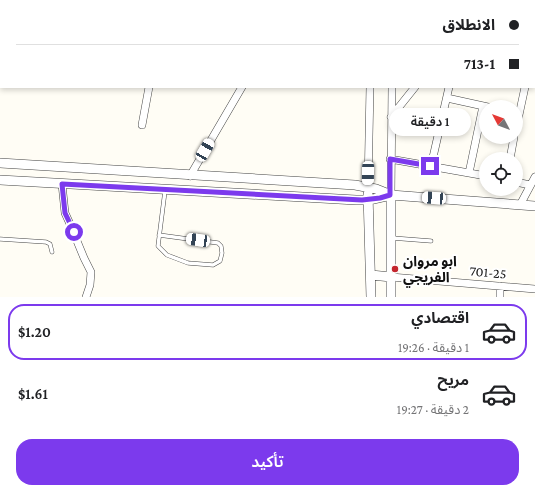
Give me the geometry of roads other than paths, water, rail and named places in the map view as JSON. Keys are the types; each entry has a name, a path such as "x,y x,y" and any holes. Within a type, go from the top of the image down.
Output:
{"street":[{"path":"142,125 149,88"},
{"path":"190,176 241,88"},
{"path":"370,88 368,187 371,297"},
{"path":"391,297 390,159 392,88"},
{"path":"391,117 414,88"},
{"path":"430,166 449,88"},
{"path":"521,100 525,88"},
{"path":"447,98 479,105"},
{"path":"469,173 479,134"},
{"path":"390,159 479,175"},
{"path":"0,163 190,176 355,185 376,189 390,195"},
{"path":"520,205 535,177"},
{"path":"0,180 356,200 369,200 390,195 535,206"},
{"path":"62,184 65,213 91,272 90,286 86,297"},
{"path":"523,184 530,185"},
{"path":"370,275 392,277"},
{"name":"701-25","path":"392,277 535,289"},
{"path":"500,286 500,297"}],"lane":[{"path":"159,235 218,243 221,246 222,253 220,261 213,265 188,263 168,255 158,246 159,235 165,190"},
{"path":"391,238 431,241"},
{"path":"0,239 46,242 50,244 52,252"}],"place":[{"name":"ابو مروان الفريجي","path":"395,269"}]}
